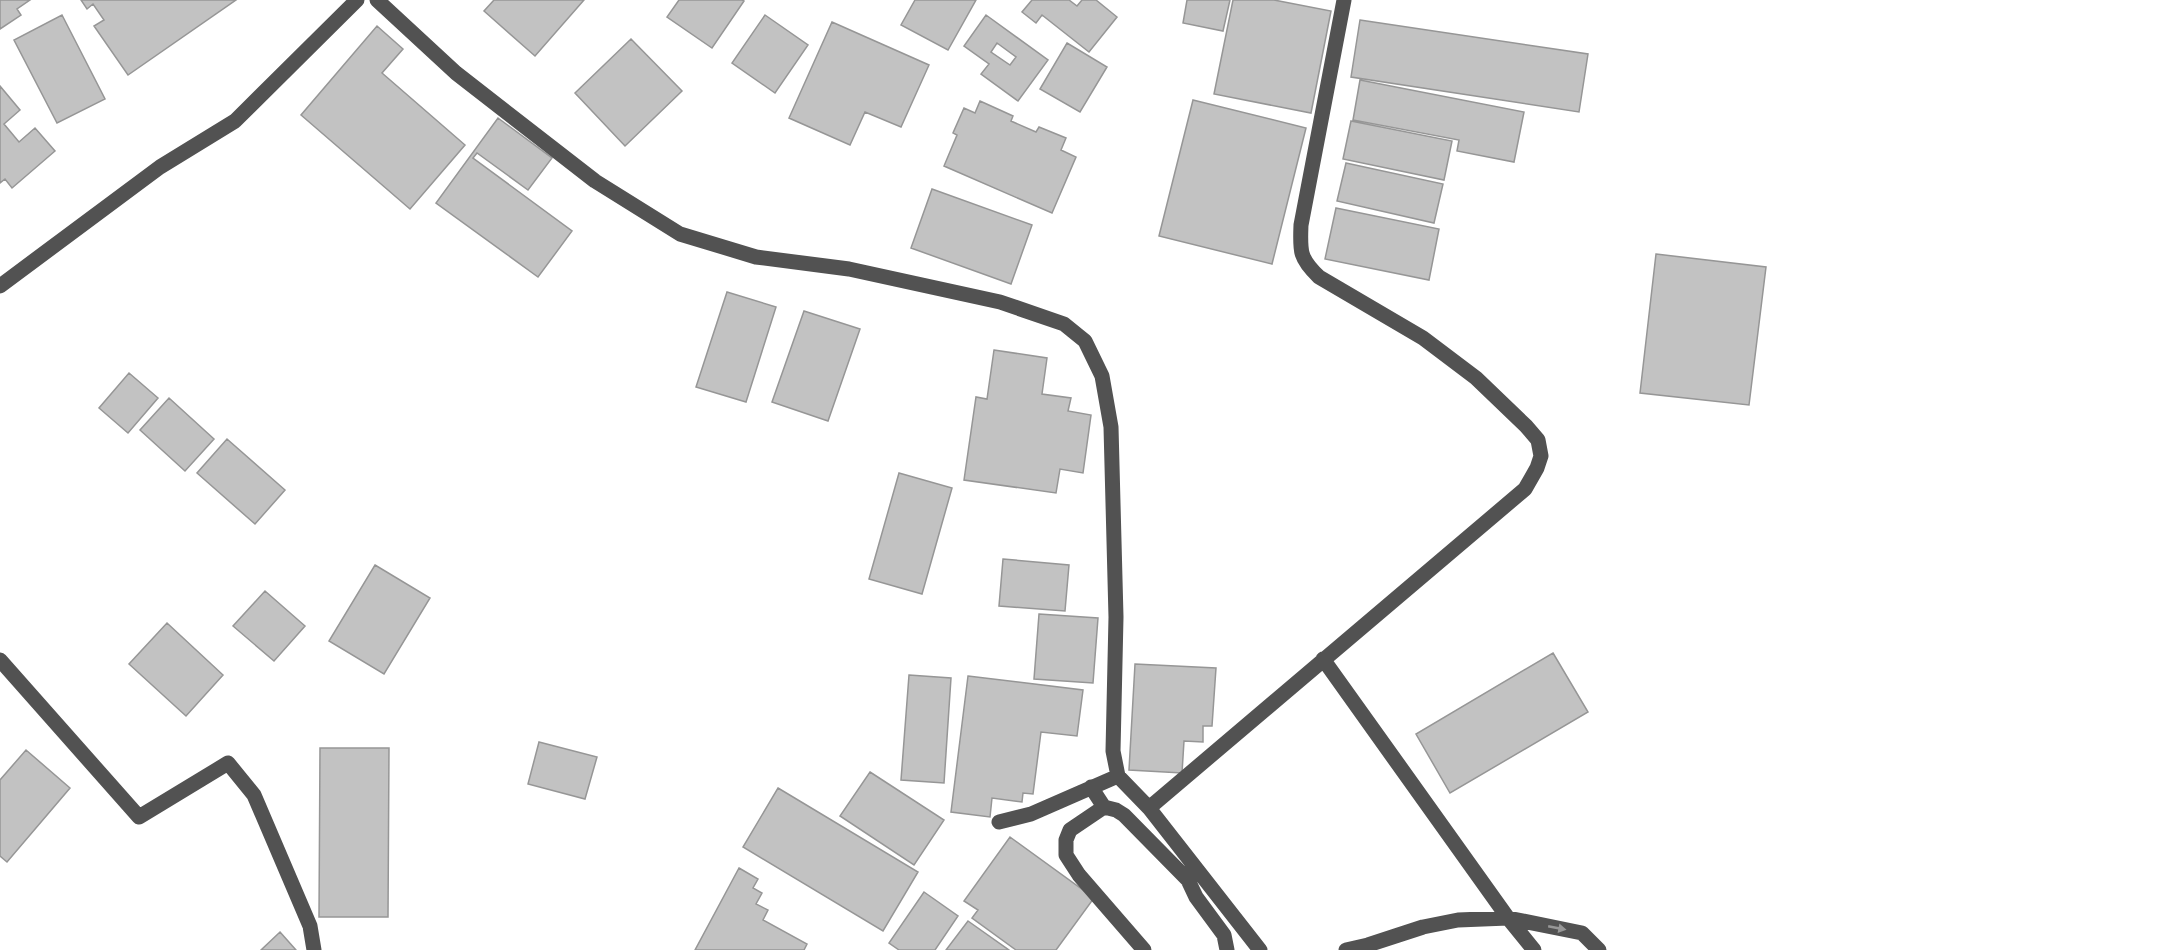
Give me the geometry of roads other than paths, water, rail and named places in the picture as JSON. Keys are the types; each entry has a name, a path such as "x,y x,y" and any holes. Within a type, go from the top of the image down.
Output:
{"street":[{"path":"0,286 160,167 235,121 357,0"},
{"path":"377,0 456,73 595,181 680,234 756,257 849,269 1000,302 1064,324 1085,341 1102,376 1111,428 1116,617 1113,751 1118,776 1149,808 1260,950"},
{"path":"1149,808 1525,489 1538,468 1541,456 1538,440 1476,378 1423,338 1318,277 1307,266 1300,249 1301,225 1344,0"},
{"path":"1323,659 1508,918 1534,950"},
{"path":"1,663 139,817 228,763 254,795 310,926 314,950"},
{"path":"999,822 1031,814 1118,776"},
{"path":"1091,788 1104,807 1124,815 1188,880 1196,897 1224,935 1227,950"},
{"path":"1104,807 1070,830 1066,840 1066,855 1079,875 1144,950"},
{"path":"1346,950 1423,927 1458,920 1508,918 1582,933 1599,950"}]}
